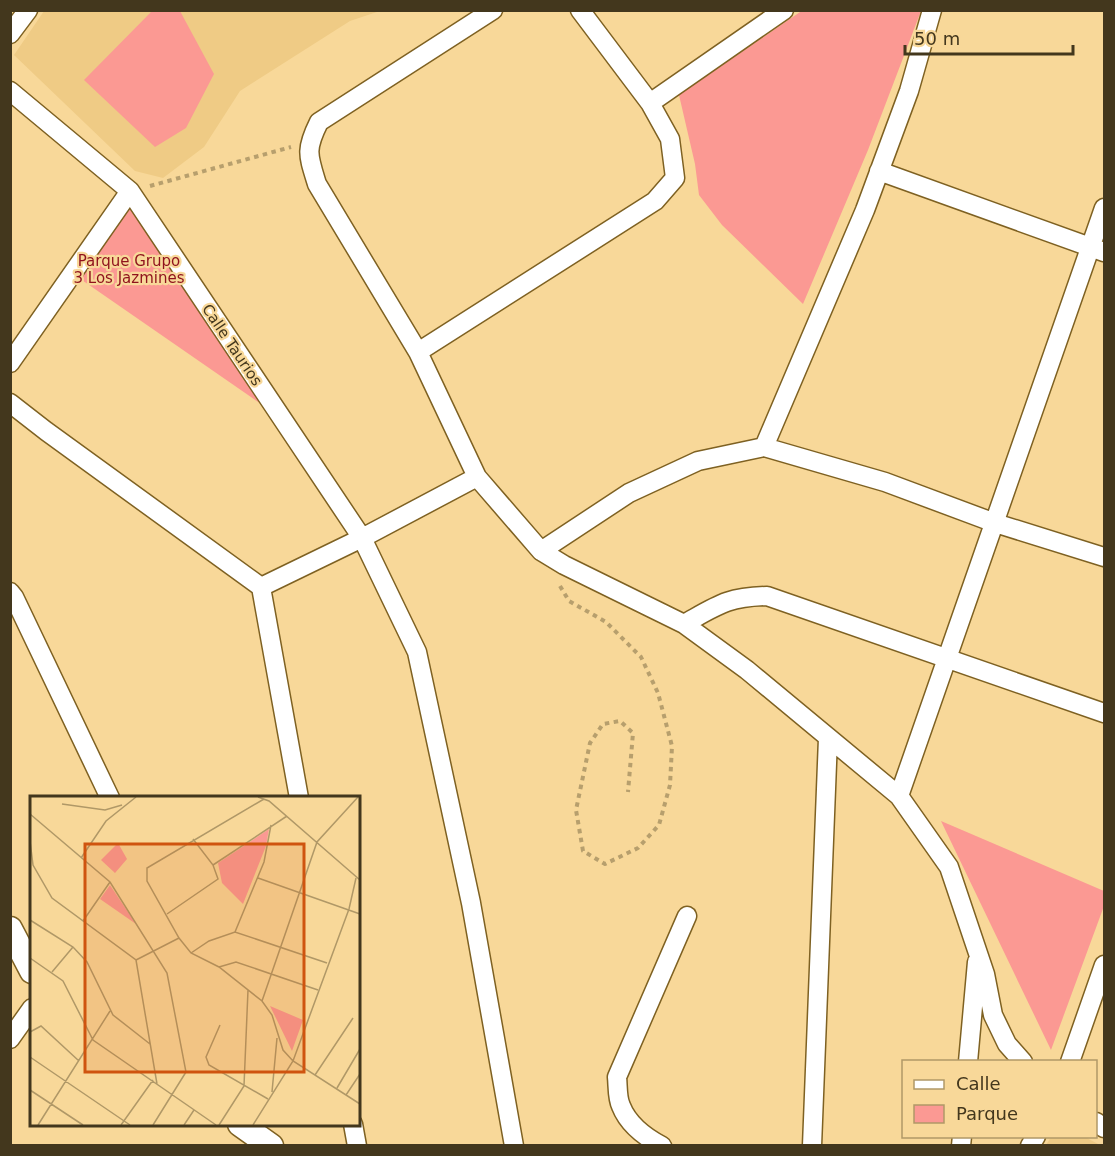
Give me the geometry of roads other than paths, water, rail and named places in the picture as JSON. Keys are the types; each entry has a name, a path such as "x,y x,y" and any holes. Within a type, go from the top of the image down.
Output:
{"street":[{"path":"10,34 28,10"},
{"path":"493,10 319,122 309,142 310,161 317,184 417,352 477,477 541,551 564,565 684,624 747,670 899,795 949,867 985,974 993,1015 1007,1044 1021,1060"},
{"path":"417,352 655,201 675,178 670,139 650,103 580,10"},
{"path":"650,103 784,10"},
{"path":"764,447 865,210 909,91 932,10"},
{"name":"Calle Taurios","path":"10,91 130,191 362,538 417,652 471,903 514,1146"},
{"path":"879,171 1098,249"},
{"path":"10,363 130,191"},
{"path":"899,795 995,522 1098,249 1104,208"},
{"path":"10,403 261,587 299,796"},
{"path":"541,551 629,492 698,461 764,447 885,482 995,522 1104,557"},
{"path":"261,587 362,538 477,477"},
{"path":"10,592 109,796"},
{"path":"684,624 724,601 767,596 1104,713"},
{"path":"812,1146 828,738"},
{"path":"662,1146 630,1121 620,1104 617,1077 687,915"},
{"path":"10,929 30,967"},
{"path":"968,1060 978,951"},
{"path":"1071,1060 1104,965"},
{"path":"10,1039 30,1011"},
{"path":"241,1126 271,1146"},
{"path":"353,1126 357,1146"}],"park label":[{"name":"Parque Grupo 3 Los Jazmines","path":"129,270"}]}
